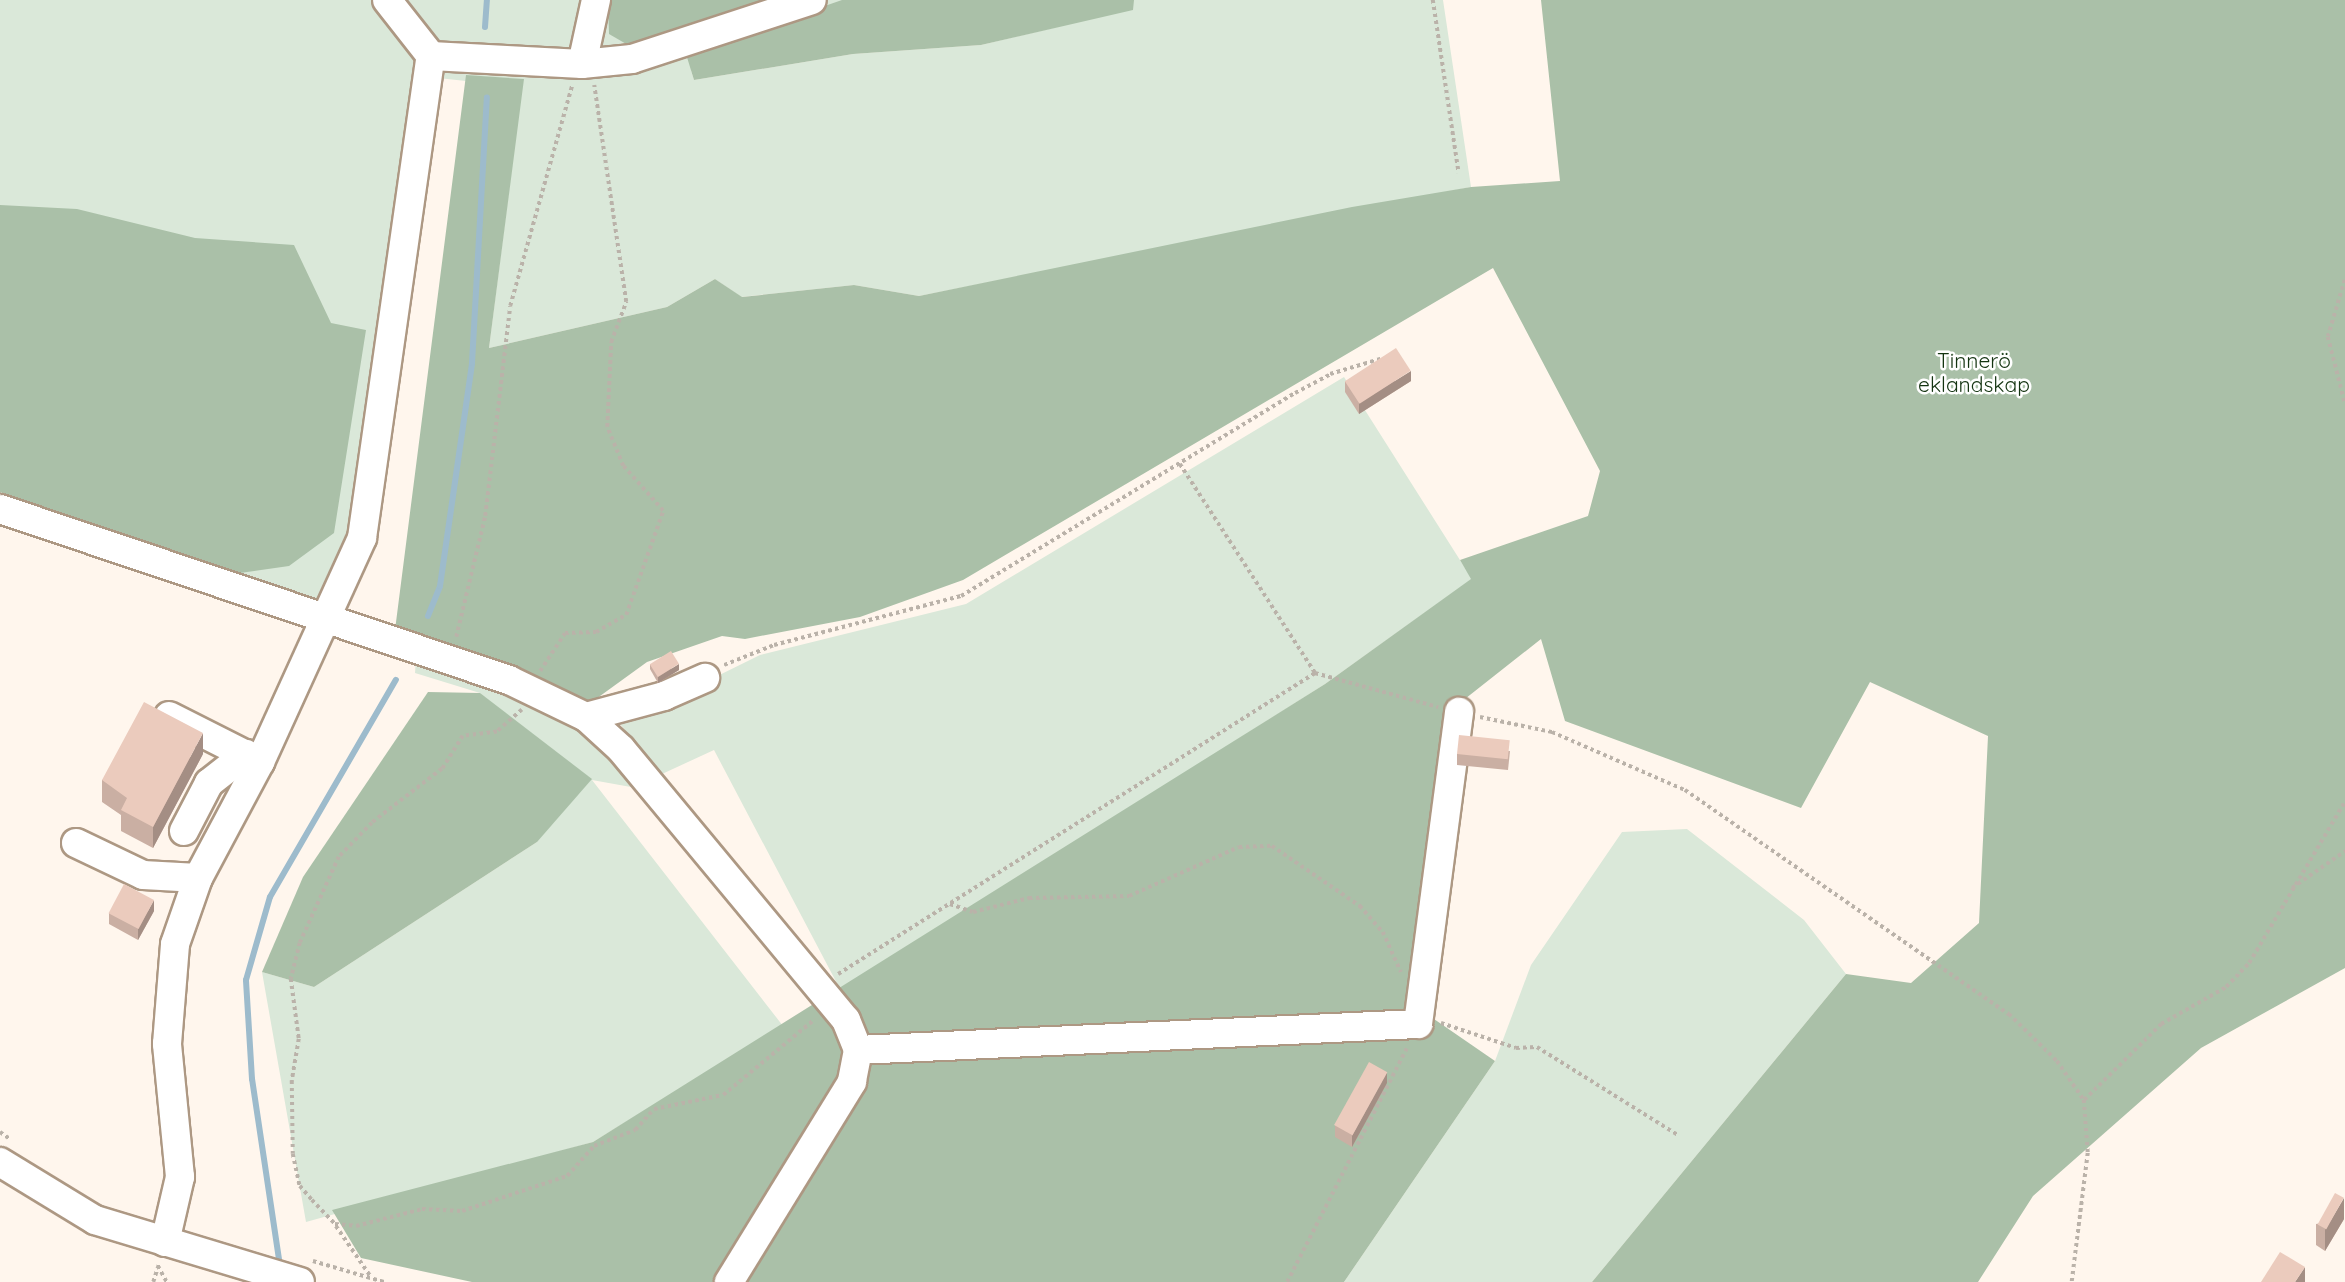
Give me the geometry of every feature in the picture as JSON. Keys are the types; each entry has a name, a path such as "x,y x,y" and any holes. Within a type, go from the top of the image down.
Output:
{"street":[{"path":"162,1254 180,1177 167,1044 171,974 198,878 253,758 324,621 362,538 431,56 387,0"},
{"path":"584,64 596,0"},
{"path":"431,56 584,64 632,59 812,0"},
{"path":"0,509 532,690 586,717 621,749 824,994 858,1050 852,1082 729,1282"},
{"path":"586,717 664,696 705,678"},
{"path":"146,705 253,758"},
{"path":"858,1050 1418,1024 1459,712"},
{"path":"184,831 209,783 253,758"},
{"path":"76,843 143,875 198,878"},
{"path":"11,1156 95,1220 162,1254 236,1263 300,1282"}],"path":[{"path":"1433,0 1459,173"},
{"path":"450,660 485,516 510,306 541,209 562,108 584,64"},
{"path":"373,1279 335,1224 300,1186 293,1154 292,1081 299,1039 291,979 300,943 339,857 372,822 442,769 463,736 497,732 523,710 565,633 596,632 625,615 663,511 623,466 607,427 611,342 626,302 625,280 598,97 584,64"},
{"path":"2345,280 2328,337 2345,402"},
{"path":"705,678 774,645 961,596 1330,374 1387,358"},
{"path":"1180,464 1315,673 1459,712 1552,732 1685,790 2009,1014 2057,1061 2084,1100 2088,1153 2072,1282"},
{"path":"335,1224 356,1226 422,1209 462,1211 567,1176 594,1146 635,1129 654,1109 737,1086 824,994 950,904 1315,673"},
{"path":"2084,1100 2161,1024 2226,987 2249,962 2289,890 2345,801"},
{"path":"950,904 973,912 1029,898 1129,896 1239,847 1272,846 1360,906 1383,932 1405,979"},
{"path":"2289,890 2345,851"},
{"path":"1287,1282 1359,1152 1418,1024 1450,1025 1516,1048 1537,1047 1678,1135"},
{"path":"0,1132 11,1156"},
{"path":"162,1254 167,1282"},
{"path":"326,1265 384,1282"}],"green space":[{"path":"0,0 1443,0 1471,187 919,296 854,285 741,297 715,279 667,307 489,348 522,87 438,78 376,476 322,620 0,513","holes":["1057,27 981,45 853,54 694,80 691,70"]},
{"path":"608,0 772,0 628,45 609,34"},
{"path":"842,0 1134,0 1133,10 981,45 853,54 694,80 686,54"},
{"name":"Tinnerö eklandskap","path":"1541,0 2345,0 2345,968 2201,1048 2033,1196 1978,1282 1592,1282 1846,974 1911,983 1979,923 1988,736 1870,682 1801,808 1565,721 1541,639 1456,706 1418,1008 1495,1061 1344,1282 472,1282 361,1258 332,1210 593,1142 1325,684 1471,579 1460,560 1588,516 1600,471 1493,268 963,580 860,617 745,639 722,636 647,662 589,704 395,630 466,75 524,79 489,348 667,307 715,279 742,297 854,285 919,296 1352,207 1471,187 1560,181"},
{"path":"0,205 77,209 195,238 294,245 331,323 366,330 334,533 289,566 233,574 0,492"},
{"path":"1344,377 1472,579 1325,684 841,991 714,750 662,774 620,724 760,655 966,604"},
{"path":"416,659 539,703 593,737 642,789 592,780 783,1026 593,1142 306,1222 262,972 314,987 537,842 480,693 415,673"},
{"path":"428,692 480,693 592,779 537,842 314,987 262,972 303,877"},
{"path":"1687,829 1804,920 1846,974 1592,1282 1344,1282 1495,1061 1531,965 1622,832"}],"building":[{"path":"1396,348 1411,371 1360,404 1345,381"},
{"path":"671,651 679,664 658,677 650,664"},
{"path":"144,702 203,733 153,827 121,810 127,798 102,780"},
{"path":"1459,735 1510,740 1508,759 1457,754"},
{"path":"124,884 154,900 139,929 109,913"},
{"path":"1369,1062 1387,1072 1352,1135 1334,1125"},
{"path":"2335,1193 2344,1198 2326,1229 2318,1224"},
{"path":"2280,1252 2305,1267 2295,1282 2261,1282"}],"waterway":[{"path":"485,27 487,0"},
{"path":"428,616 440,586 472,363 487,97"},
{"path":"280,1266 252,1079 246,980 270,897 396,680"}]}
